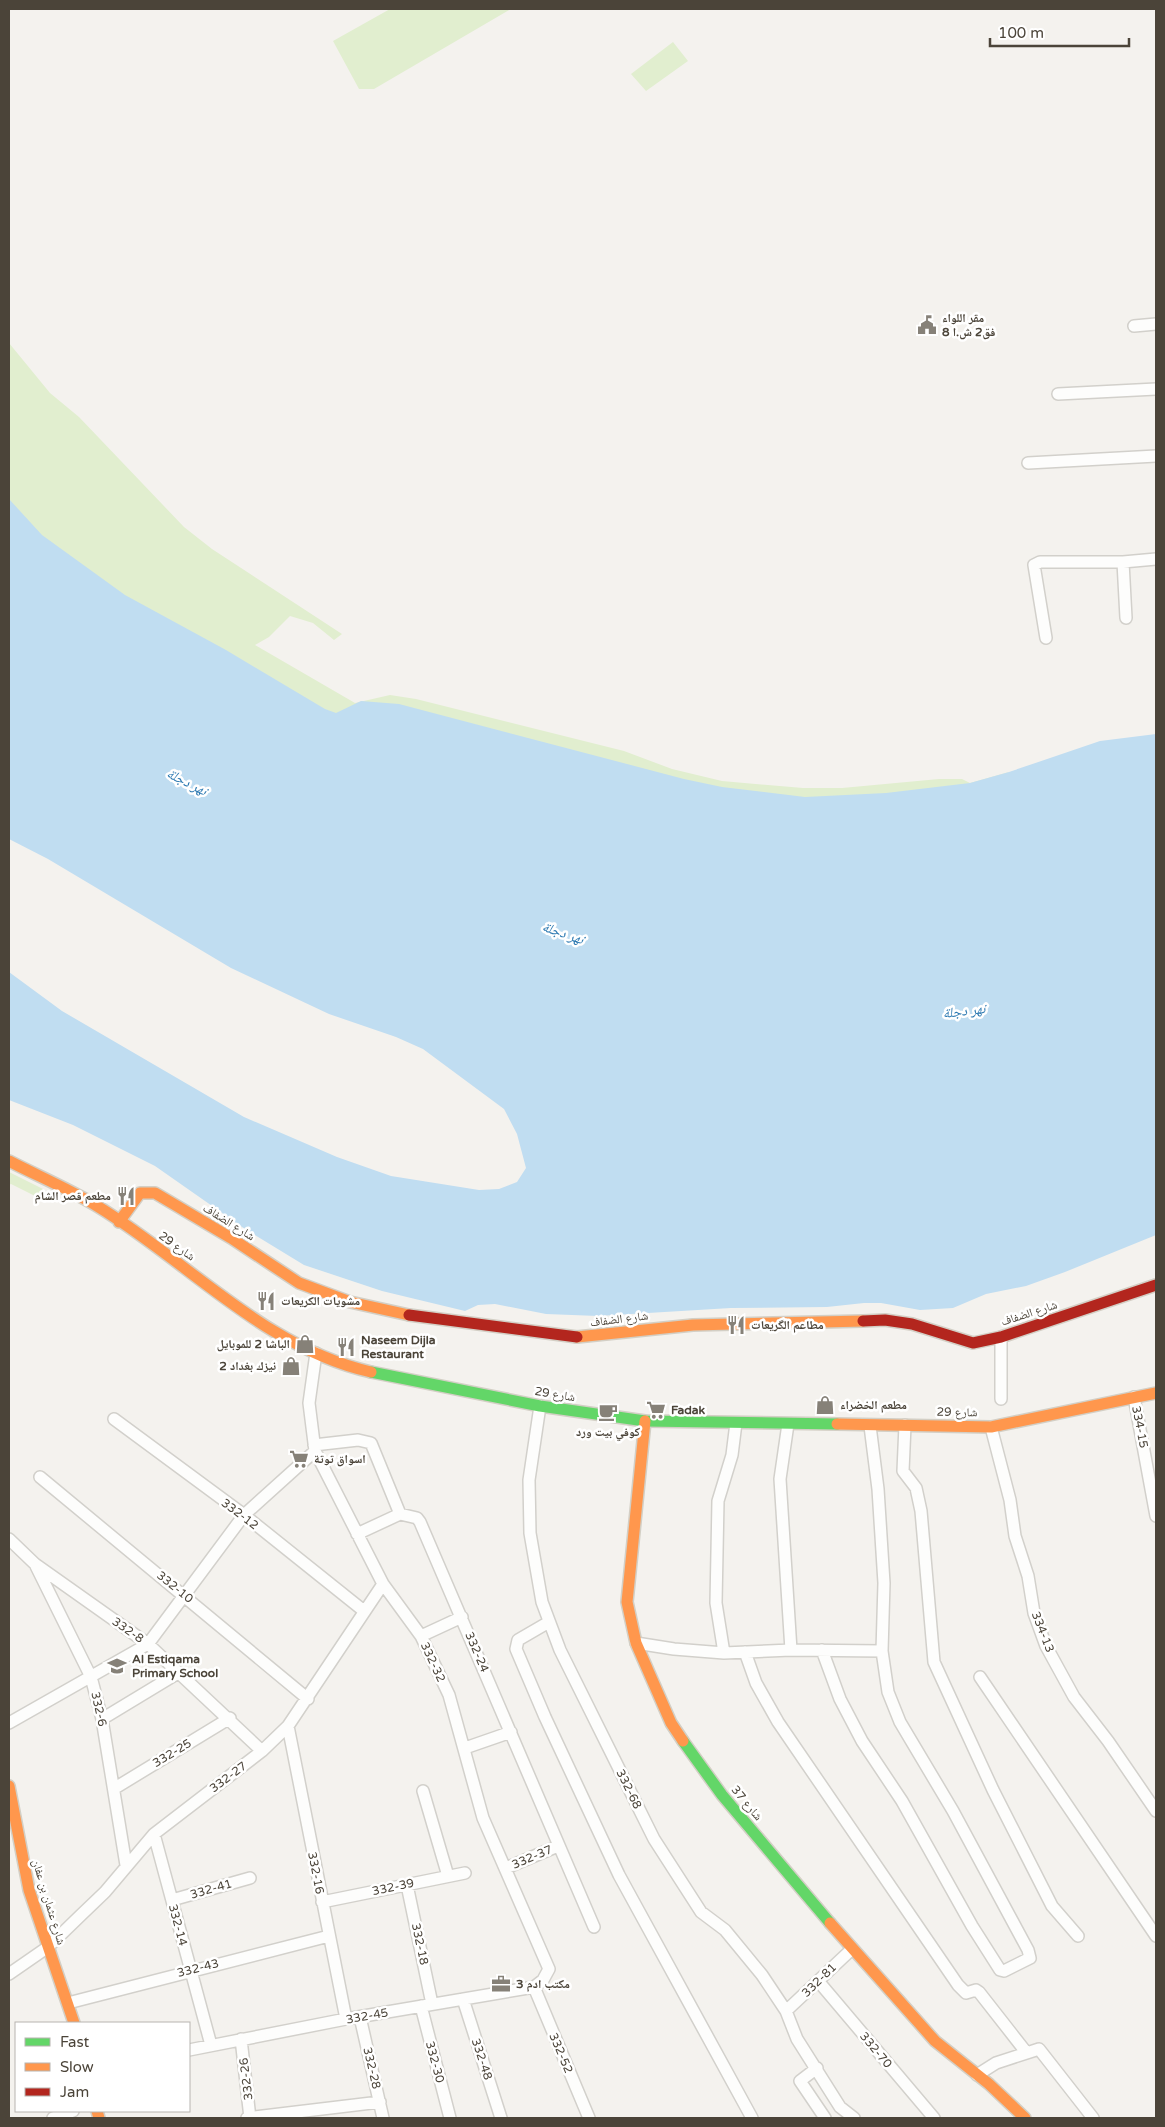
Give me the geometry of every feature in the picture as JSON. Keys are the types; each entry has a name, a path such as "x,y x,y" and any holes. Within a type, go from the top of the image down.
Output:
{"street":[{"path":"1134,326 1156,324"},
{"path":"1058,394 1156,389"},
{"path":"1028,463 1156,456"},
{"path":"1046,638 1034,565 1040,562 1123,562 1156,559"},
{"path":"1123,562 1126,618"},
{"name":"شارع 29","path":"9,1161 83,1198 283,1338 316,1354 368,1371 540,1406 645,1421 870,1426 991,1426 1156,1393"},
{"name":"شارع الضفاف","path":"119,1222 140,1193 155,1192 299,1283 350,1302 413,1316 576,1337 693,1324 884,1320 912,1324 969,1343 1001,1337 1156,1285"},
{"path":"1001,1337 1001,1399"},
{"name":"332-32","path":"316,1354 309,1403 314,1448 382,1584 421,1636 449,1695 483,1818 549,1969 539,1984"},
{"name":"334-15","path":"1134,1397 1156,1516"},
{"name":"332-68","path":"540,1406 530,1480 530,1533 542,1602 560,1650 654,1839 701,1912 725,1930 762,1975 786,2012 797,2038 840,2107 854,2118"},
{"name":"332-12","path":"114,1419 244,1516 364,1611"},
{"name":"شارع 37","path":"645,1421 627,1602 636,1643 671,1722 722,1795 852,1948 935,2041 1025,2118"},
{"path":"724,1653 716,1603 718,1501 732,1455 736,1423"},
{"path":"788,1424 780,1479 790,1650"},
{"path":"906,1425 903,1471 916,1488 921,1511 934,1662 993,1790 1052,1906 1078,1936"},
{"path":"822,1650 840,1699 862,1741 902,1801 972,1926 1000,1970 1004,1971 1030,1958 953,1811 900,1722 888,1692 882,1651 884,1583 878,1489 870,1426"},
{"name":"334-13","path":"991,1426 1010,1500 1015,1536 1028,1576 1034,1613 1046,1646 1074,1697 1156,1811"},
{"path":"9,1723 148,1644 244,1516 314,1448 358,1440 371,1443 400,1514 357,1534"},
{"name":"332-10","path":"40,1477 184,1594 308,1699"},
{"name":"332-24","path":"400,1514 417,1518 420,1522 594,1927"},
{"name":"332-8","path":"9,1539 35,1564 148,1644 230,1718 262,1751"},
{"name":"332-6","path":"35,1564 91,1677 102,1719 126,1865"},
{"name":"332-27","path":"9,1974 48,1947 105,1892 154,1834 262,1751 288,1726 308,1699 382,1584"},
{"path":"421,1636 462,1617"},
{"path":"549,1622 518,1640 516,1649 545,1718 619,1875 752,2118"},
{"path":"636,1643 674,1650 724,1653 790,1650 882,1651"},
{"path":"745,1652 756,1683 778,1722 958,1985 966,1993 974,1990 979,1992 1026,2052"},
{"path":"102,1719 178,1673"},
{"path":"980,1677 1156,1936"},
{"name":"332-25","path":"114,1788 230,1718"},
{"name":"332-16","path":"288,1726 346,2019"},
{"path":"465,1748 510,1732"},
{"name":"شارع عثمان بن عفان","path":"9,1786 23,1868 74,2022"},
{"path":"423,1791 448,1876"},
{"name":"332-14","path":"154,1834 211,2045"},
{"name":"332-37","path":"506,1868 558,1846"},
{"name":"332-39","path":"322,1902 465,1873"},
{"name":"332-41","path":"172,1900 250,1878"},
{"name":"332-18","path":"407,1884 426,2005"},
{"name":"332-43","path":"68,2003 190,1970 329,1936"},
{"name":"332-81","path":"786,2012 852,1948"},
{"name":"332-70","path":"818,1982 934,2118"},
{"name":"332-45","path":"190,2050 539,1984"},
{"name":"332-52","path":"539,1984 589,2118"},
{"name":"332-48","path":"463,1999 501,2118"},
{"name":"332-30","path":"426,2005 450,2118"},
{"name":"332-28","path":"360,2017 383,2118"},
{"name":"332-26","path":"241,2039 249,2118"},
{"path":"977,2075 996,2063 1036,2048 1041,2050 1093,2118"},
{"path":"817,2068 800,2081 825,2118"},
{"path":"249,2118 380,2102"},
{"path":"53,2118 70,2112"}],"green space":[{"path":"390,9 511,9 374,89 359,89 333,41"},
{"path":"673,42 688,61 646,91 631,74"},
{"path":"9,343 50,393 79,417 184,527 212,549 342,634 334,640 313,623 290,616 269,637 255,645 355,703 390,695 416,699 624,751 672,769 722,781 803,788 842,788 939,779 962,779 970,783 1009,772 956,810 634,790 283,700 9,521"},
{"path":"9,1172 43,1189 37,1197 11,1184 9,1185"}],"water":[{"name":"نهر دجلة","path":"9,499 42,535 125,595 226,650 325,709 336,713 361,701 399,704 684,779 722,787 805,797 886,793 970,783 1009,772 1100,741 1156,734 1156,1235 1065,1272 1026,1286 986,1294 953,1308 920,1310 881,1303 864,1303 827,1307 731,1308 598,1316 546,1314 495,1304 478,1305 465,1311 382,1291 304,1265 245,1229 155,1166 73,1125 9,1100 9,972 62,1011 244,1117 337,1157 391,1176 479,1190 499,1189 517,1182 526,1168 517,1134 504,1109 423,1049 396,1037 329,1014 231,968 48,859 9,839"}],"traffic: fast":[{"path":"371,1372 540,1406 645,1421 837,1424"},
{"path":"683,1741 722,1795 830,1923"}],"traffic: slow":[{"path":"9,1161 97,1206 131,1228 228,1301 296,1344 332,1360 371,1372"},
{"path":"119,1222 140,1193 155,1193 231,1238 299,1283 350,1302 409,1315"},
{"path":"577,1337 693,1325 863,1321"},
{"path":"837,1424 991,1427 1156,1393"},
{"path":"645,1421 627,1602 636,1643 671,1723 683,1741"},
{"path":"9,1786 29,1890 74,2022"},
{"path":"830,1923 935,2041 989,2084 1025,2118"},
{"path":"97,2112 99,2118"}],"traffic: jam":[{"path":"863,1321 885,1320 912,1324 973,1343 1001,1337 1156,1285"},
{"path":"409,1315 577,1337"}],"place":[{"name":"مقر اللواء 8 فق2 ش.ا","path":"927,325"},
{"name":"مطعم قصر الشام","path":"126,1196"},
{"name":"مشويات الكريعات","path":"266,1301"},
{"name":"مطاعم الگريعات","path":"736,1325"},
{"name":"الباشا 2 للموبايل","path":"305,1344"},
{"name":"Naseem Dijla Restaurant","path":"346,1347"},
{"name":"نيزك بغداد 2","path":"291,1366"},
{"name":"مطعم الخضراء","path":"825,1405"},
{"name":"Fadak","path":"656,1410"},
{"name":"كوفي بيت ورد","path":"608,1412"},
{"name":"اسواق توتة","path":"299,1459"},
{"name":"Al Estiqama Primary School","path":"117,1666"},
{"name":"مكتب ادم 3","path":"501,1984"}]}
